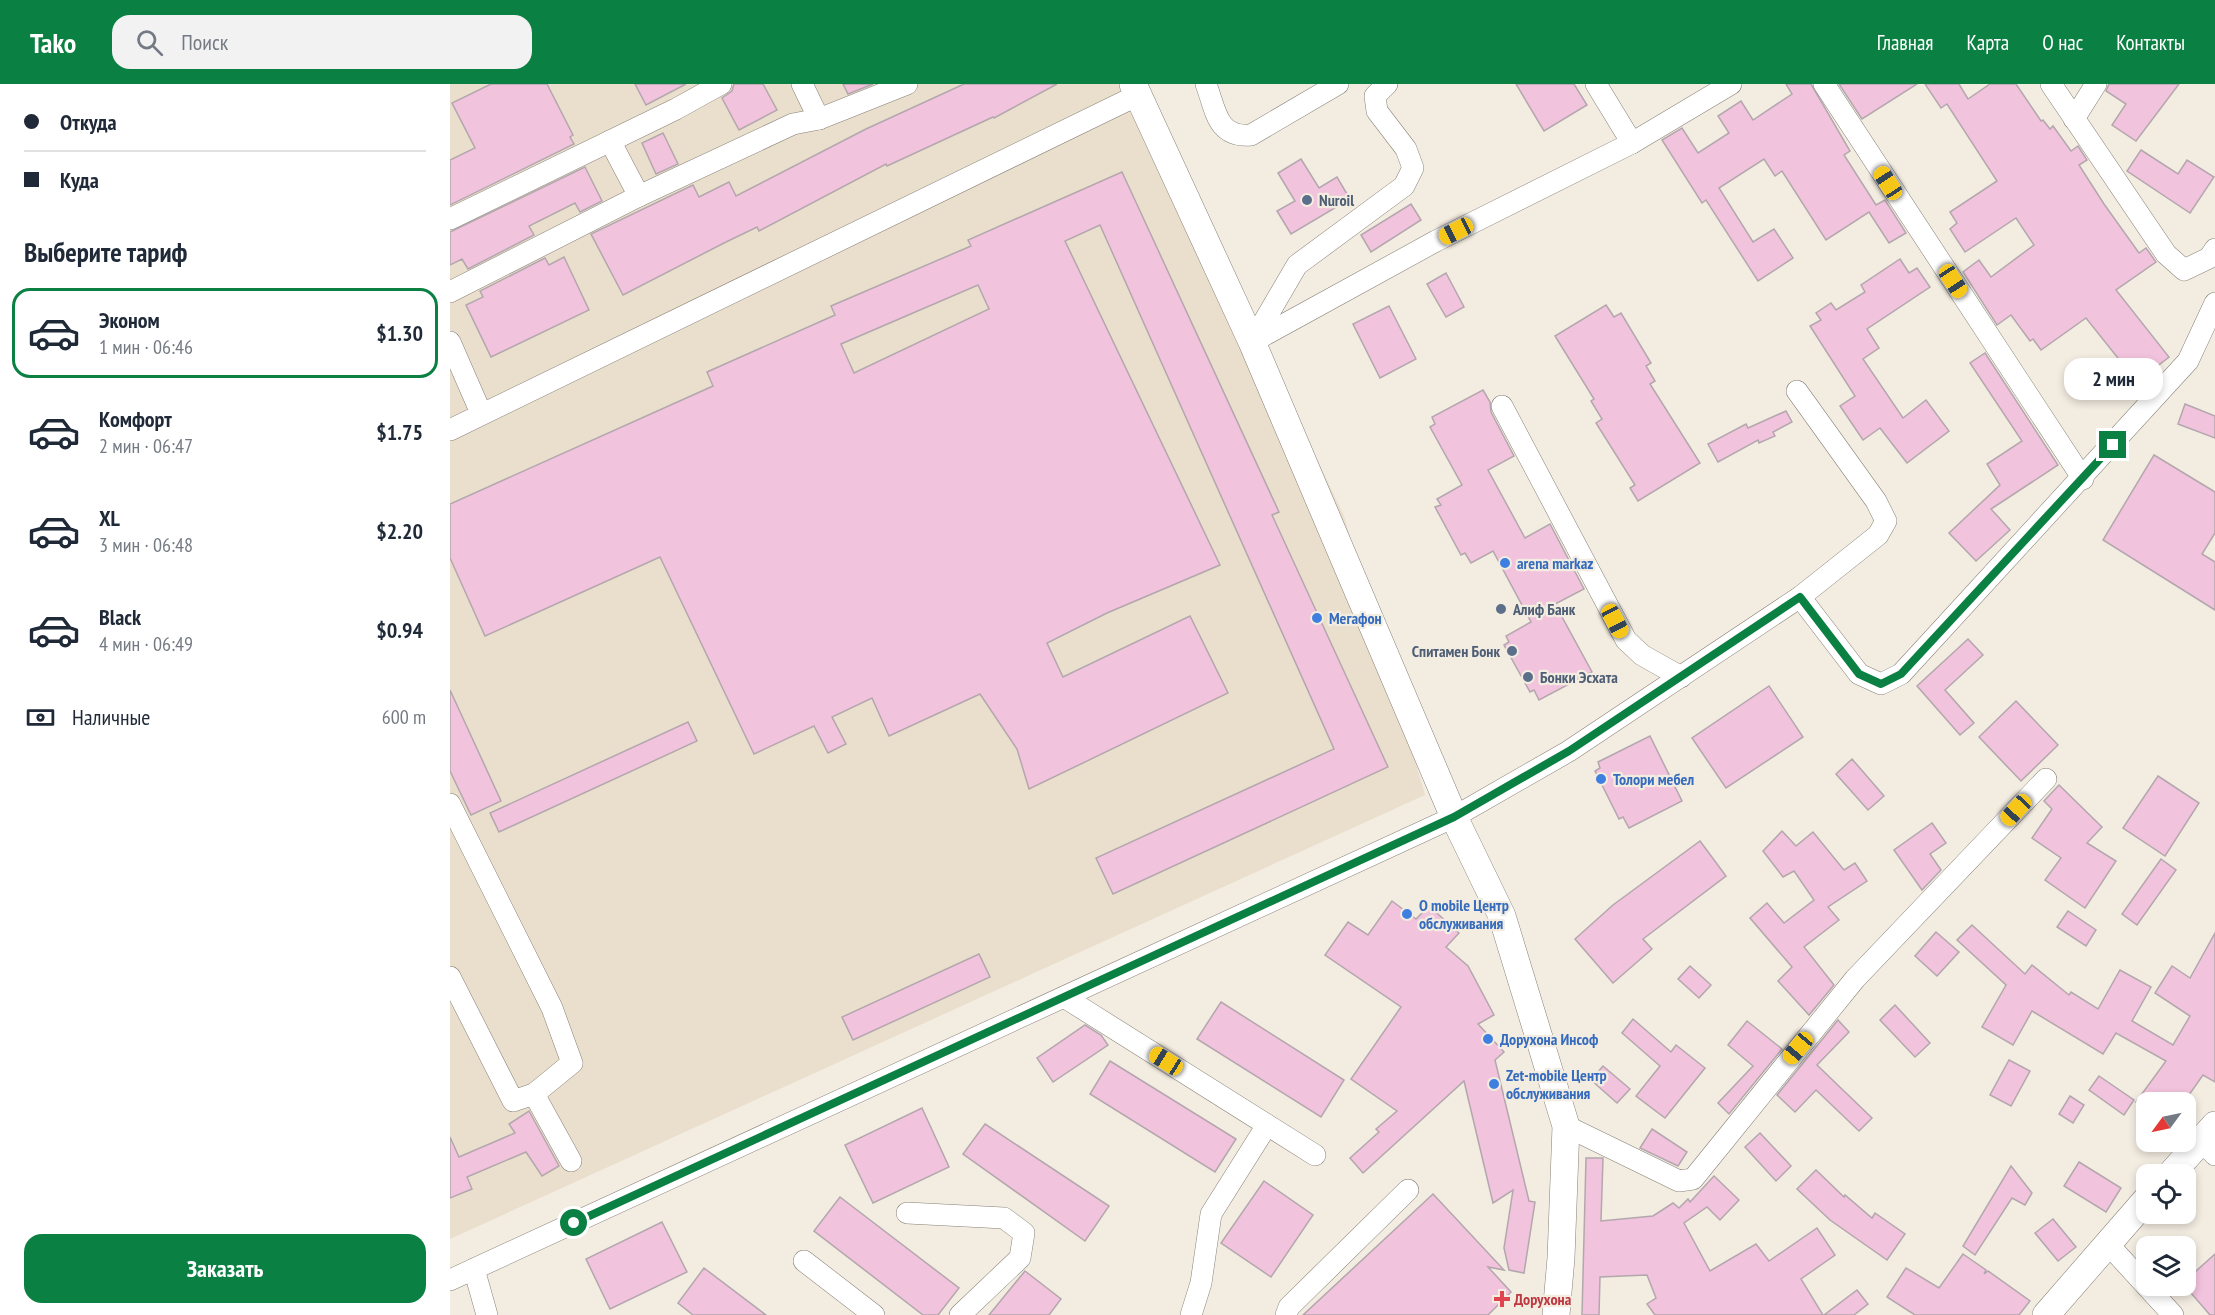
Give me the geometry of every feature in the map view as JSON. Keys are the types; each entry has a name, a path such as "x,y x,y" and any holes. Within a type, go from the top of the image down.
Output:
{"main road":[{"path":"1135,90 1252,342 1454,817 1502,916 1566,1126 1561,1258 1556,1315"},
{"path":"2182,1164 2210,1140"},
{"path":"2046,1315 2136,1211"},
{"path":"1538,1315 1561,1258"}],"street":[{"path":"450,219 721,84"},
{"path":"802,84 819,119"},
{"path":"450,292 639,196 793,124 819,119 907,84"},
{"path":"1206,84 1222,127 1236,136 1251,135 1338,84"},
{"path":"1252,342 1297,265 1404,186 1413,168 1406,149 1377,111 1375,96 1387,84"},
{"path":"1596,84 1632,143"},
{"path":"1252,342 1436,241 1632,143 1731,84"},
{"path":"1824,84 2083,479"},
{"path":"2051,84 2166,254 2184,270 2209,258 2215,249"},
{"path":"2074,119 2096,84"},
{"path":"450,430 1135,90"},
{"path":"610,141 639,196"},
{"path":"1800,597 1859,674 1881,684 1901,674 2083,479 2188,361 2215,303"},
{"path":"450,342 481,413"},
{"path":"450,1280 1454,817 1569,751 1800,597 1878,535 1886,521 1876,501 1797,391"},
{"path":"1502,406 1626,640 1642,655 1681,676"},
{"path":"1566,1126 1679,1180 1693,1179 1855,979 2046,779"},
{"path":"450,804 552,1008 572,1063 534,1094 513,1101 450,977"},
{"path":"1064,997 1315,1155"},
{"path":"534,1094 571,1161"},
{"path":"1191,1315 1201,1283 1211,1214 1267,1125"},
{"path":"1286,1315 1289,1307 1408,1190"},
{"path":"907,1213 1004,1218 1024,1233 1020,1258 960,1315"},
{"path":"2107,1243 2174,1315"},
{"path":"804,1260 874,1315"},
{"path":"474,1269 487,1315"}],"shaded area":[{"path":"450,84 1139,84 1344,516 1425,795 450,1239"}],"building":[{"path":"491,84 547,84 573,135 570,137 574,144 450,205 450,160 475,148 452,103"},
{"path":"635,84 686,84 646,105"},
{"path":"734,84 763,84 777,110 739,130 722,98 732,91"},
{"path":"843,84 873,84 848,94"},
{"path":"964,84 1057,84 994,118 887,166 886,164 759,231 757,227 623,295 591,234 693,185 699,197 729,182 736,196 866,129"},
{"path":"1516,84 1574,84 1587,105 1544,131"},
{"path":"1786,84 1811,84 1850,151 1844,155 1876,205 1885,200 1906,233 1889,243 1869,212 1826,240 1782,171 1775,176 1764,159 1719,188 1753,242 1774,229 1793,258 1758,281 1706,200 1702,203 1662,140 1682,128 1698,153 1729,133 1718,116 1741,101 1753,120 1792,94"},
{"path":"1839,84 1917,84 1862,119"},
{"path":"1925,84 1959,84 1968,99 1990,84 2016,84 2041,121 2043,120 2050,129 2053,126 2071,151 2078,146 2087,160 2079,165 2104,204 2139,253 2146,248 2156,262 2116,290 2169,357 2137,382 2086,318 2041,350 2033,339 2030,341 2011,315 1997,325 1963,272 1979,260 1991,277 2034,245 2016,218 1965,252 1950,229 1957,223 1950,212 1997,181 1947,104 1941,108"},
{"path":"2109,84 2179,84 2136,141 2112,125 2126,104 2106,91"},
{"path":"663,133 678,164 656,174 642,143"},
{"path":"2141,150 2178,174 2187,160 2214,177 2190,213 2127,171"},
{"path":"1301,159 1319,188 1337,177 1350,199 1291,234 1277,211 1295,201 1278,173"},
{"path":"585,167 602,201 580,212 575,203 529,226 534,235 468,269 462,259 450,265 450,232"},
{"path":"1122,172 1279,512 1272,515 1388,767 1113,894 1096,858 1334,749 1100,225 1065,241 1220,565 1107,613 1047,643 1063,677 1190,616 1228,693 1029,789 1017,749 980,694 889,736 872,698 832,717 846,744 828,753 814,726 754,754 660,557 485,636 450,558 450,504 713,386 707,372 835,315 831,306 971,246 968,240","holes":["978,285 989,309 854,373 841,344"]},
{"path":"1411,204 1421,220 1371,252 1361,235"},
{"path":"564,257 589,310 491,357 466,305 483,297 480,291 545,258 549,265"},
{"path":"1900,259 1909,273 1917,268 1930,287 1867,329 1879,348 1863,359 1903,418 1926,400 1949,431 1907,463 1880,428 1863,440 1840,406 1855,396 1810,326 1821,320 1816,313 1831,303 1836,310 1865,292 1861,285"},
{"path":"1446,273 1464,307 1446,317 1427,284"},
{"path":"1606,305 1614,317 1621,313 1651,363 1646,366 1655,381 1650,384 1700,463 1638,501 1630,488 1635,485 1596,423 1602,419 1591,401 1594,399 1555,336"},
{"path":"1389,306 1416,359 1380,378 1353,324"},
{"path":"1985,353 2058,465 1991,509 2010,530 1976,561 1949,533 2000,485 1987,464 2022,441 1970,363"},
{"path":"1483,390 1490,402 1491,412 1514,456 1488,470 1525,538 1550,524 1584,589 1555,604 1592,672 1539,700 1534,690 1530,692 1504,645 1509,642 1506,636 1531,622 1493,551 1471,563 1465,553 1461,555 1435,507 1441,505 1437,499 1462,485 1430,427 1435,424 1432,417"},
{"path":"2185,404 2215,416 2215,438 2178,424"},
{"path":"1786,411 1792,422 1773,432 1775,436 1759,443 1758,440 1718,462 1708,444 1746,424 1748,428"},
{"path":"2154,455 2215,492 2215,533 2202,554 2215,562 2215,610 2103,540"},
{"path":"1968,639 1983,655 1945,690 1974,723 1960,735 1917,686"},
{"path":"1769,686 1803,737 1726,788 1692,738"},
{"path":"450,690 501,801 471,815 450,771"},
{"path":"2016,701 2058,745 2021,781 1979,737"},
{"path":"688,722 697,741 499,832 490,813"},
{"path":"1650,736 1682,801 1629,828 1623,817 1619,819 1595,771 1600,768 1598,762"},
{"path":"1852,759 1884,796 1868,810 1836,774"},
{"path":"2158,776 2199,803 2165,856 2123,828"},
{"path":"2059,785 2102,827 2087,843 2116,861 2085,908 2045,880 2061,858 2032,838 2052,809 2044,801"},
{"path":"1932,823 1946,843 1930,854 1941,870 1922,890 1894,850"},
{"path":"1782,831 1796,846 1813,832 1844,870 1855,863 1867,881 1828,907 1839,920 1804,947 1834,985 1809,1015 1778,981 1792,967 1750,918 1767,903 1784,923 1814,900 1794,871 1783,877 1763,851"},
{"path":"1700,841 1726,876 1643,939 1652,949 1613,983 1575,939 1613,905"},
{"path":"2161,859 2176,870 2137,925 2122,914"},
{"path":"1392,901 1416,919 1429,906 1459,933 1446,947 1468,966 1494,1015 1478,1024 1504,1052 1495,1060 1529,1201 1535,1202 1524,1273 1509,1270 1504,1248 1513,1190 1493,1203 1464,1081 1363,1173 1350,1158 1379,1132 1376,1129 1397,1111 1351,1079 1401,1007 1325,955 1348,922 1368,935"},
{"path":"2068,911 2096,930 2086,946 2057,927"},
{"path":"1972,925 2025,974 2032,965 2069,995 2071,992 2098,1009 2120,970 2151,987 2132,1021 2173,1045 2190,1016 2155,993 2172,966 2190,978 2215,933 2215,1082 2203,1075 2191,1092 2143,1092 2166,1061 2116,1033 2103,1054 2032,1011 2013,1045 1982,1027 2006,985 1957,940"},
{"path":"1936,932 1959,952 1937,976 1915,956"},
{"path":"979,954 990,977 853,1040 842,1017"},
{"path":"1690,966 1711,985 1699,998 1678,979"},
{"path":"1221,1002 1344,1080 1321,1117 1197,1039"},
{"path":"1895,1005 1930,1043 1915,1057 1880,1020"},
{"path":"1633,1019 1671,1052 1676,1045 1705,1068 1665,1118 1636,1096 1660,1066 1622,1033"},
{"path":"1838,1020 1849,1032 1817,1065 1872,1118 1859,1131 1816,1090 1795,1112 1777,1095"},
{"path":"1747,1021 1782,1049 1729,1114 1718,1103 1753,1066 1728,1045"},
{"path":"1085,1025 1101,1035 1108,1045 1053,1082 1037,1058"},
{"path":"2009,1060 2030,1071 2011,1106 1990,1095"},
{"path":"1110,1061 1236,1139 1215,1172 1090,1094"},
{"path":"1603,1066 1630,1089 1617,1103 1591,1080"},
{"path":"2099,1076 2134,1100 2124,1115 2089,1090"},
{"path":"2070,1096 2084,1105 2073,1123 2059,1114"},
{"path":"922,1108 949,1167 873,1203 845,1145"},
{"path":"529,1111 559,1166 542,1176 526,1152 467,1177 472,1189 450,1198 450,1137 459,1157 515,1133 509,1124"},
{"path":"985,1124 1109,1206 1085,1241 963,1154"},
{"path":"1652,1129 1687,1152 1678,1166 1640,1148"},
{"path":"1760,1133 1791,1166 1776,1181 1745,1147"},
{"path":"1586,1158 1603,1158 1601,1221 1653,1216 1673,1203 1679,1208 1688,1199 1690,1202 1714,1176 1739,1200 1720,1220 1707,1207 1684,1223 1710,1271 1756,1244 1769,1261 1817,1228 1835,1255 1801,1279 1823,1315 1655,1315 1647,1304 1656,1298 1647,1275 1600,1277 1599,1315 1582,1315"},
{"path":"2079,1162 2121,1188 2106,1212 2064,1186"},
{"path":"2011,1166 2032,1193 2025,1205 2012,1198 1975,1255 1963,1246"},
{"path":"1816,1170 1844,1197 1845,1195 1872,1218 1875,1213 1905,1234 1887,1260 1830,1220 1797,1189"},
{"path":"1264,1181 1313,1215 1271,1277 1221,1243"},
{"path":"1433,1194 1504,1270 1488,1267 1511,1292 1488,1315 1303,1315"},
{"path":"840,1197 959,1288 938,1315 923,1315 814,1231"},
{"path":"2053,1219 2076,1247 2058,1261 2035,1233"},
{"path":"662,1222 687,1272 610,1309 586,1259"},
{"path":"1963,1254 1986,1270 1984,1274 1988,1271 2030,1301 2019,1315 1915,1315 1887,1297 1906,1268 1939,1288"},
{"path":"2215,1254 2215,1315 2210,1315 2194,1296 2196,1296 2196,1271"},
{"path":"704,1268 766,1315 693,1315 678,1303"},
{"path":"1025,1271 1061,1299 1049,1315 989,1315"},
{"path":"1857,1290 1868,1304 1854,1315 1824,1315"}],"place":[{"name":"Nuroil","path":"1307,200"},
{"name":"arena markaz","path":"1505,563"},
{"name":"Алиф Банк","path":"1501,609"},
{"name":"Мегафон","path":"1317,618"},
{"name":"Спитамен Бонк","path":"1512,651"},
{"name":"Бонки Эсхата","path":"1528,677"},
{"name":"Толори мебел","path":"1601,779"},
{"name":"O mobile Центр обслуживания","path":"1407,914"},
{"name":"Дорухона Инсоф","path":"1488,1039"},
{"name":"Zet-mobile Центр обслуживания","path":"1494,1084"},
{"name":"Дорухона","path":"1502,1299"}],"route":[{"path":"574,1223 1454,817 1569,751 1800,597 1859,674 1881,684 1901,674 2113,445"}]}
